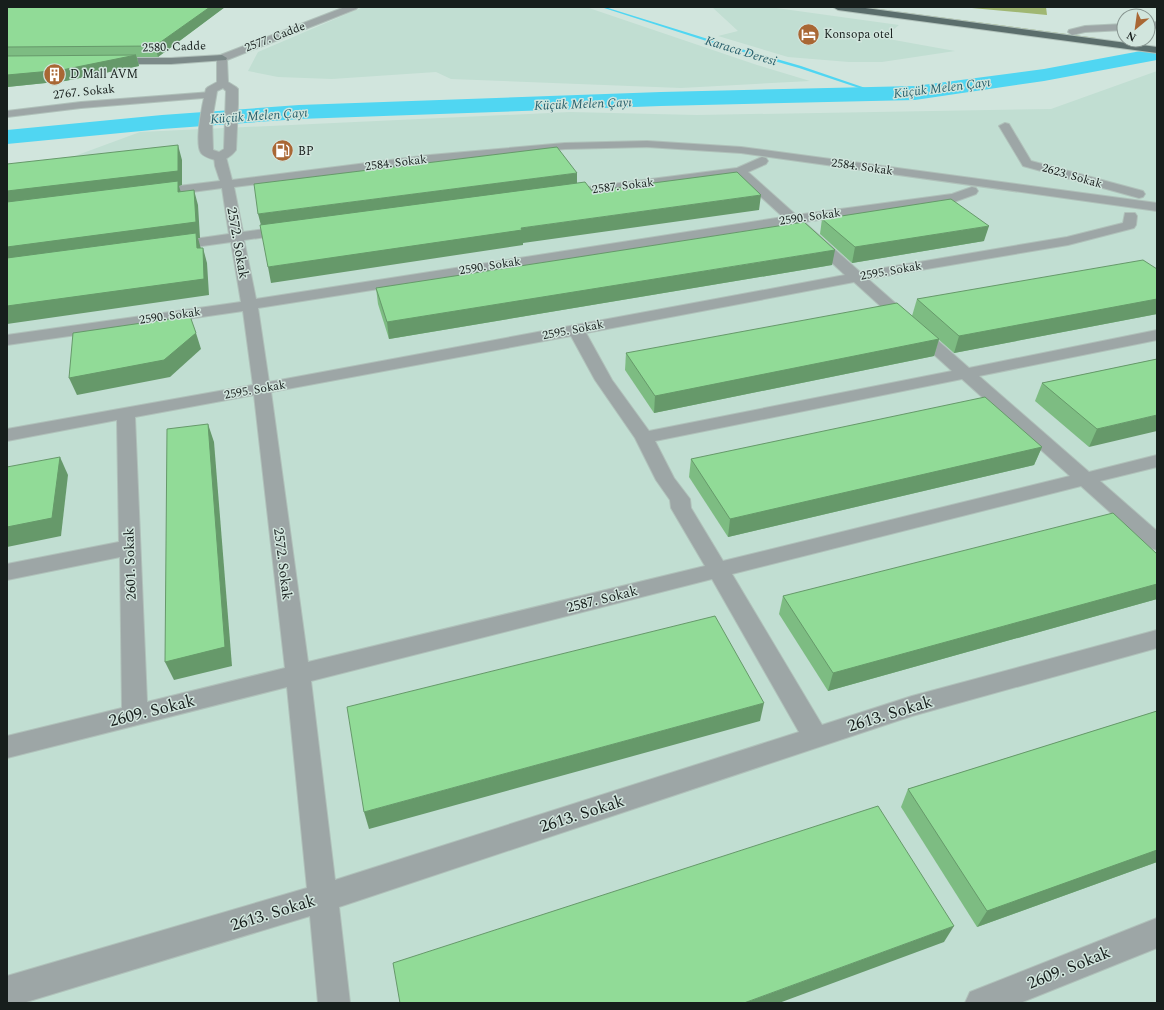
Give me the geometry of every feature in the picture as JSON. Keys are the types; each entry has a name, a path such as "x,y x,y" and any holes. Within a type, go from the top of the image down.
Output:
{"highway":[{"path":"838,7 1085,37 1157,50"},
{"path":"878,7 1072,32 1085,37 1116,39"}],"main road":[{"name":"2580. Cadde","path":"95,61 171,61 222,58"}],"street":[{"name":"2577. Cadde","path":"222,58 353,7"},
{"path":"1072,32 1085,29 1116,27"},
{"path":"222,58 223,84"},
{"path":"223,84 232,89 234,102 229,132 230,150 220,157 207,152 204,133 212,89 223,84"},
{"name":"2767. Sokak","path":"7,114 81,105 210,99"},
{"name":"2623. Sokak","path":"1005,126 1027,163 1149,197 1157,202"},
{"name":"2584. Sokak","path":"141,195 430,159 565,146 647,144 741,150 1157,207"},
{"name":"2584. Sokak","path":"565,146 639,149 737,157 972,191 1157,220"},
{"name":"2572. Sokak","path":"220,157 221,166 227,184 237,237 262,389 297,675 334,1003"},
{"name":"2587. Sokak","path":"551,196 740,171 762,161"},
{"path":"740,171 856,277 1157,543"},
{"name":"2590. Sokak","path":"7,340 249,305 792,219 954,198 972,191"},
{"name":"2595. Sokak","path":"7,435 262,389 856,277 1068,241 1129,225 1130,216"},
{"path":"158,248 300,229"},
{"path":"576,330 604,380 644,438 666,480 680,499 681,508 816,738"},
{"path":"644,438 1157,335"},
{"name":"2601. Sokak","path":"126,413 135,715"},
{"path":"718,570 1157,461"},
{"path":"7,572 130,547"},
{"name":"2587. Sokak","path":"297,675 718,570"},
{"name":"2613. Sokak","path":"7,992 323,898 912,706 1157,639"},
{"name":"2609. Sokak","path":"7,747 297,675"},
{"name":"2609. Sokak","path":"981,1003 1157,932"}],"shaded area":[{"path":"363,7 586,7 757,65 810,81 681,88 451,79 436,72 332,79 278,77 248,71 258,52"},
{"name":"Konsopa otel","path":"712,7 769,7 899,25 883,38 955,51 882,62 849,62 788,57 718,36 738,31"},
{"path":"1157,71 1157,1003 7,1003 7,181 140,132 570,112 697,115 1051,109"}],"green space":[{"path":"851,7 863,7 1096,38 1095,39"},
{"path":"961,7 1046,7 1047,15"}],"building":[{"path":"7,7 210,7 155,46 7,47"},
{"path":"136,55 62,70 7,75 7,56"},
{"path":"178,145 178,171 7,191 7,164"},
{"path":"557,147 577,173 258,214 254,184"},
{"path":"737,172 761,195 521,228 522,230 268,267 260,225 585,182 592,191"},
{"path":"178,181 178,192 194,190 196,222 7,247 7,202"},
{"path":"951,199 989,226 855,247 822,219"},
{"path":"804,222 835,250 387,322 376,288 559,260"},
{"path":"196,233 197,248 203,248 204,279 7,306 7,258"},
{"path":"1143,260 1157,269 1157,299 959,336 917,299"},
{"path":"897,303 939,339 655,396 626,353"},
{"path":"190,316 196,333 164,360 69,378 73,333"},
{"path":"1157,359 1157,415 1097,429 1042,383"},
{"path":"985,397 1042,447 730,519 691,459"},
{"path":"208,424 225,647 165,662 167,429"},
{"path":"60,457 52,518 7,527 7,467"},
{"path":"1113,513 1157,554 1157,584 833,673 783,596"},
{"path":"715,616 764,703 364,812 347,707"},
{"path":"1157,711 1157,850 987,911 908,789"},
{"path":"878,806 954,926 744,1003 400,1003 393,963"}],"waterway":[{"name":"Karaca Deresi","path":"602,7 723,45 800,67 881,94"},
{"name":"Küçük Melen Çayı","path":"7,137 162,122 299,112 661,99 915,93 1044,75 1157,54"}],"place":[{"name":"Konsopa otel","path":"808,34"},
{"name":"D Mall AVM","path":"54,74"},
{"name":"BP","path":"283,151"}]}
